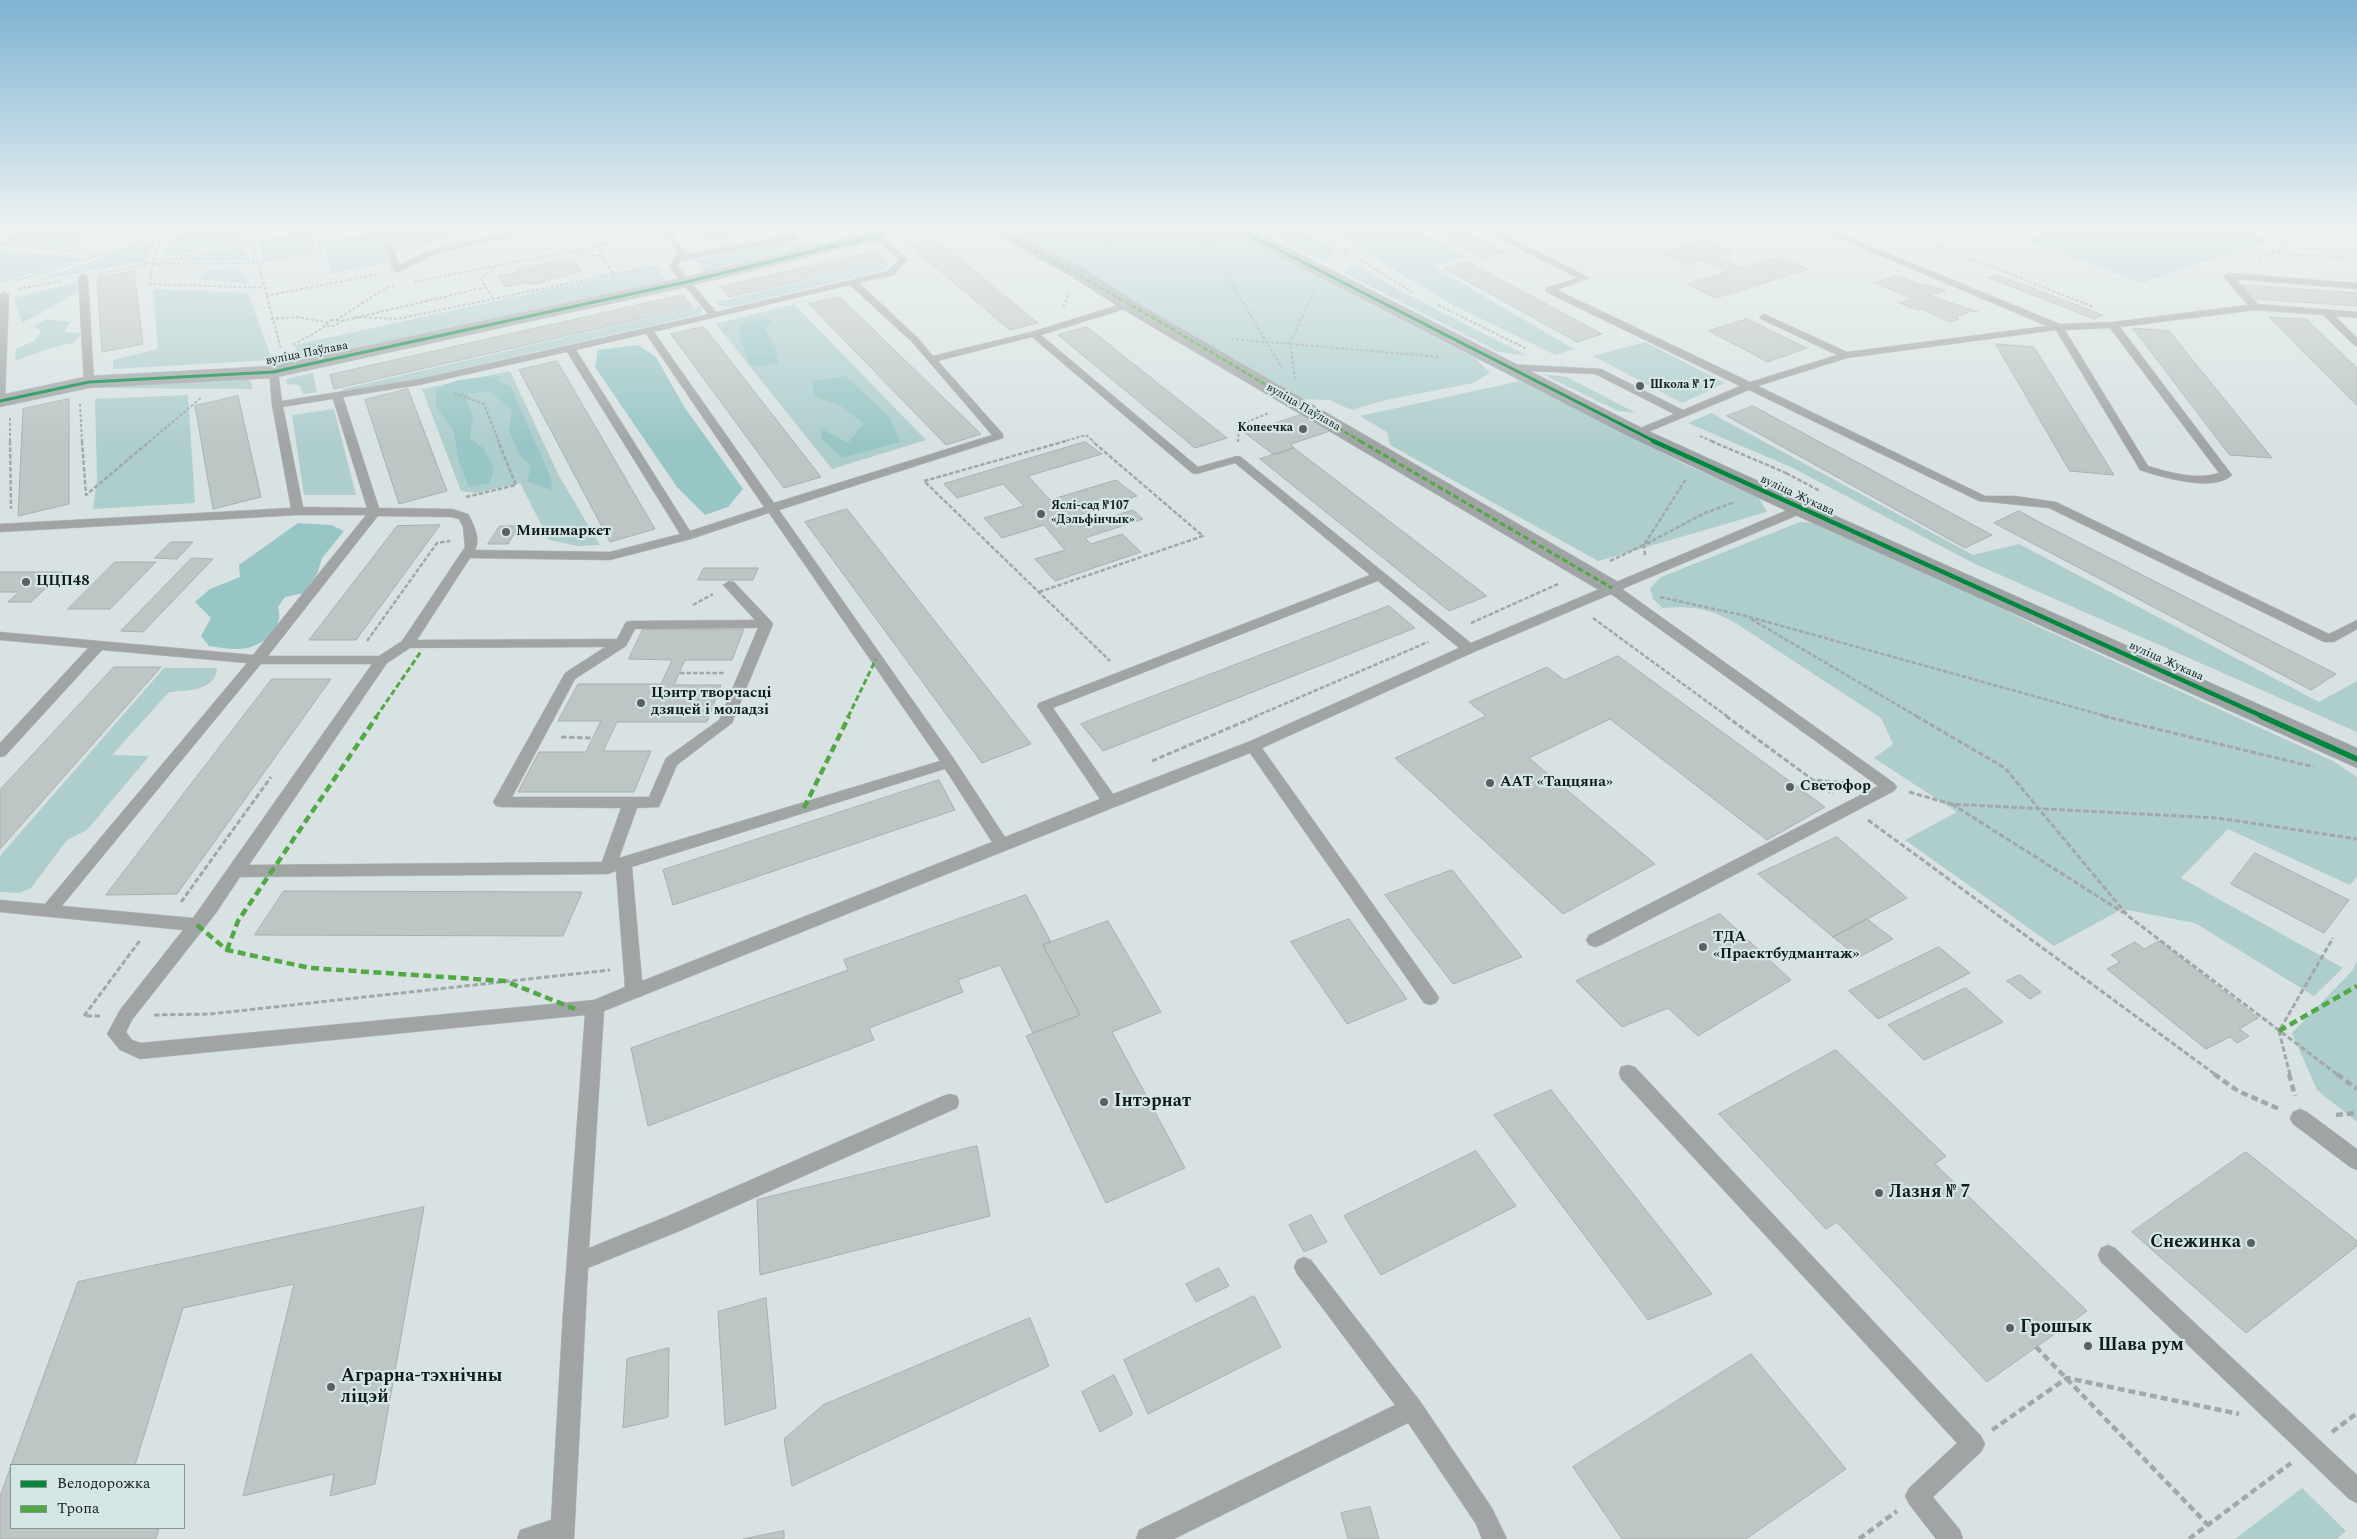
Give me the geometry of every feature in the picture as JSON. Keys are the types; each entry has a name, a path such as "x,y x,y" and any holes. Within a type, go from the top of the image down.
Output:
{"street":[{"name":"вуліца Паўлава","path":"3,405 89,382 273,372 600,301"},
{"name":"вуліца Паўлава","path":"1122,301 1297,401 1612,588"},
{"name":"вуліца Жукава","path":"1378,301 1637,433 1801,509 2357,759"}],"lane":[{"path":"3,405 4,301"},
{"path":"84,301 89,382"},
{"path":"702,301 714,315"},
{"path":"277,405 419,382 570,349 773,301"},
{"path":"466,554 610,556 687,536 999,436 915,340 872,301"},
{"path":"1572,301 1983,499 2015,500 2052,505 2329,639 2357,624"},
{"path":"1995,301 2059,327 2144,468 2170,476 2212,480 2226,475 2113,325"},
{"path":"2250,301 2255,307"},
{"path":"931,360 1034,334 1128,305"},
{"path":"1637,433 1749,386 1846,355 2059,327 2113,325 2255,307 2357,315"},
{"path":"2325,312 2357,344"},
{"path":"1764,316 1846,355"},
{"path":"648,331 949,762 1002,845"},
{"path":"1034,334 1196,471 1237,459 1381,575 1468,649"},
{"path":"570,349 687,536"},
{"path":"1508,367 1596,372 1684,414"},
{"path":"273,372 277,405 298,511"},
{"path":"337,395 374,513"},
{"path":"0,528 298,511 452,513 464,517 469,527 471,547 407,644 382,660 197,925 126,1015 116,1034 126,1046 140,1051 594,1007 1110,801 1253,746 1468,649 1801,509"},
{"path":"50,909 257,660 374,513"},
{"path":"1110,801 1044,706 1381,575"},
{"path":"729,585 766,624"},
{"path":"1595,940 1889,787 1658,619 1612,588"},
{"path":"766,624 725,723 671,762 654,803 501,802 570,676 622,643 630,625 766,624"},
{"path":"0,636 257,660 382,660"},
{"path":"407,644 622,643"},
{"path":"0,752 100,644"},
{"path":"1253,746 1430,998"},
{"path":"235,871 616,866 949,762"},
{"path":"632,803 616,866 634,992"},
{"path":"0,906 50,909 197,925"},
{"path":"528,1539 562,1534 594,1007"},
{"path":"1628,1073 1973,1444 1917,1496 1951,1539"},
{"path":"578,1262 675,1223 950,1102"},
{"path":"2300,1118 2357,1162"},
{"path":"2108,1255 2357,1491"},
{"path":"1304,1268 1412,1409 1484,1516 1495,1539"},
{"path":"1148,1539 1412,1409"}],"path":[{"path":"267,301 282,352 326,327 334,326 354,316 423,301"},
{"path":"271,318 296,317 327,322 336,320 366,301"},
{"path":"354,316 398,320 481,301"},
{"path":"1242,301 1268,342 1297,401"},
{"path":"1297,401 1290,343 1310,301"},
{"path":"2078,301 2112,314 2113,325"},
{"path":"336,320 342,321"},
{"path":"326,327 324,324 327,322"},
{"path":"1222,338 1441,357"},
{"path":"419,382 484,404 516,485 459,498"},
{"path":"80,401 86,495 209,391"},
{"path":"1239,425 1297,401"},
{"path":"3,405 11,510"},
{"path":"1039,592 1202,536 1086,435 924,481 1039,592 1126,674"},
{"path":"1738,501 1705,513 1644,545 1648,594 1746,616 2075,709 2323,769"},
{"path":"1573,604 2238,1091 2300,1118 2357,1113"},
{"path":"1746,616 2004,768 2039,807 2128,916"},
{"path":"680,672 746,672"},
{"path":"537,737 593,738"},
{"path":"1813,780 1889,787 1952,804 2039,807 2218,818 2357,839"},
{"path":"1952,804 2128,916 2357,1089"},
{"path":"126,1015 84,1016 155,920"},
{"path":"2300,1118 2279,1031 2333,938"},
{"path":"2036,1347 2208,1525"},
{"path":"1973,1444 2067,1378 2288,1424"},
{"path":"2189,1539 2357,1413"},
{"path":"1859,1539 1917,1496"}],"shaded area":[{"path":"15,301 62,301 22,323"},
{"path":"154,301 251,301 272,360 113,369 113,360 158,349"},
{"path":"496,301 581,301 300,362 295,345"},
{"path":"757,301 731,307 719,306 717,302"},
{"path":"1123,301 1364,301 1475,358 1490,373 1473,383 1386,400 1352,410 1329,400 1299,399"},
{"path":"1399,301 1420,301 1528,356 1499,352"},
{"path":"1446,301 1492,301 1574,349 1555,355"},
{"path":"794,304 926,440 832,469 716,324"},
{"path":"701,306 702,314 412,380 343,392 343,389"},
{"path":"46,319 70,322 64,332 82,333 74,343 50,348 15,361 16,349 34,341 41,332 35,326"},
{"path":"772,320 765,328 776,349 778,364 750,366 740,338 739,328 749,321"},
{"path":"1645,342 1725,383 1682,403 1593,356"},
{"path":"638,345 656,357 685,408 743,489 728,507 705,515 677,487 595,367 598,350"},
{"path":"510,371 559,476 600,545 578,546 549,540 520,483 476,493 461,491 422,389"},
{"path":"313,373 317,392 303,394 299,385 287,384 286,379"},
{"path":"1542,374 1567,377 1636,413 1618,411"},
{"path":"500,376 498,381 511,387 550,476 553,491 527,481 531,467 519,453 509,431 512,411 491,392 469,393 467,401 473,415 470,438 484,449 494,468 490,483 469,487 458,459 454,432 436,406 436,392 449,383 457,381"},
{"path":"846,376 890,418 900,442 842,458 822,439 820,428 848,443 864,424 840,405 815,397 811,382"},
{"path":"250,379 253,389 105,388 108,384"},
{"path":"1520,381 1682,463 1759,498 1767,512 1598,561 1390,445 1387,432 1360,416"},
{"path":"188,395 195,503 93,509 97,480 95,399"},
{"path":"334,409 356,495 304,495 292,415"},
{"path":"1711,413 1973,555 2019,544 2319,702 2357,681 2357,732 1973,563 1793,468 1688,423"},
{"path":"1800,522 1831,524 2039,627 2333,761 2357,777 2357,877 2350,885 2228,829 2181,878 2343,968 2314,996 2195,923 2122,909 2054,946 1905,840 1957,812 1874,758 1893,744 1881,718 1737,624 1701,609 1684,607 1663,608 1653,599 1650,588 1661,577"},
{"path":"298,523 331,525 344,531 322,558 317,574 304,593 285,597 278,607 278,624 269,637 254,646 246,648 234,649 209,646 201,636 211,618 195,602 210,589 240,577 239,565"},
{"path":"164,668 217,668 215,676 206,686 192,690 169,692 112,755 149,756 87,830 67,840 31,888 19,893 0,892 0,856"},
{"path":"2357,962 2357,1122 2317,1090 2292,1033 2352,971"},
{"path":"2302,1488 2346,1531 2337,1539 2235,1539"}],"building":[{"path":"99,301 138,301 143,344 102,352"},
{"path":"657,301 687,301 692,307 334,389 330,375"},
{"path":"823,301 844,301 981,434 946,445 809,304"},
{"path":"975,301 1011,301 1038,323 1010,330"},
{"path":"1503,301 1540,301 1602,334 1577,342"},
{"path":"1907,301 1946,301 1978,312 1972,311 1955,317 1959,319 1950,322 1922,309 1918,310 1899,303"},
{"path":"2047,301 2066,301 2103,315 2094,319"},
{"path":"2282,301 2357,301 2357,306"},
{"path":"2269,317 2306,319 2357,368 2357,405"},
{"path":"1747,319 1807,348 1768,362 1709,331"},
{"path":"704,327 821,477 784,488 671,334"},
{"path":"1087,327 1227,438 1195,448 1058,335"},
{"path":"2133,328 2169,331 2272,458 2230,455"},
{"path":"1996,344 2034,347 2114,475 2070,471"},
{"path":"557,361 655,529 610,542 519,370"},
{"path":"408,389 447,491 399,504 365,400"},
{"path":"238,396 261,497 213,509 195,406"},
{"path":"69,399 69,504 18,516 23,409"},
{"path":"1753,406 1992,535 1965,548 1727,416"},
{"path":"1307,413 1333,430 1291,444 1294,448 1274,455 1245,433"},
{"name":"Яслі-сад №107 «Дэльфінчык»","path":"1085,442 1102,454 1028,476 1050,500 1116,480 1137,496 1071,518 1079,527 1133,510 1143,519 1085,538 1091,544 1122,534 1141,552 1055,581 1035,559 1065,550 1044,525 1002,538 984,518 1024,506 1003,484 957,498 944,484"},
{"path":"1294,448 1487,596 1449,611 1260,459"},
{"path":"847,509 1031,744 982,763 805,522"},
{"path":"2019,511 2336,674 2311,690 1994,523"},
{"path":"440,525 356,640 309,640 397,526"},
{"name":"Минимаркет","path":"500,526 519,526 508,544 488,544"},
{"path":"171,542 193,542 177,559 155,558"},
{"path":"192,558 213,559 143,632 121,631"},
{"path":"115,562 156,562 110,609 68,609"},
{"path":"704,568 758,568 753,580 698,580"},
{"name":"ЦЦП48","path":"0,572 63,572 31,602 8,602 19,592 0,592"},
{"path":"1389,606 1415,628 1103,751 1081,724"},
{"name":"Цэнтр творчасці дзяцей і моладзі","path":"643,629 744,629 732,660 685,660 674,685 721,685 707,722 617,722 603,751 651,751 634,792 518,792 539,752 586,752 601,721 558,721 578,684 661,684 672,660 629,659"},
{"name":"ААТ «Таццяна»","path":"1618,656 1825,807 1767,840 1610,719 1529,758 1655,864 1563,914 1395,758 1486,716 1469,702 1547,667 1564,680"},
{"path":"114,667 161,667 0,849 0,790"},
{"path":"272,679 331,679 177,894 106,895"},
{"path":"939,780 955,810 673,905 663,870"},
{"path":"1837,837 1907,898 1833,937 1758,874"},
{"path":"2255,853 2349,900 2324,933 2231,884"},
{"path":"1452,870 1522,957 1453,984 1385,895"},
{"path":"284,891 582,892 563,936 255,935"},
{"path":"1026,895 1051,942 1043,945 1080,1015 1033,1033 1000,965 958,980 963,992 869,1028 874,1040 648,1126 631,1048 848,970 844,960"},
{"name":"ТДА «Праектбудмантаж»","path":"1720,914 1791,980 1698,1036 1668,1008 1622,1027 1576,981"},
{"path":"1349,919 1407,999 1347,1024 1291,942"},
{"path":"1867,919 1893,939 1859,957 1833,937"},
{"name":"Інтэрнат","path":"1108,921 1161,1012 1112,1032 1185,1168 1106,1203 1026,1036 1080,1015 1043,945"},
{"path":"2159,941 2258,1018 2239,1029 2249,1036 2237,1043 2230,1037 2206,1049 2107,969 2120,962 2111,955 2135,942 2144,949"},
{"path":"1939,947 1970,973 1878,1019 1849,991"},
{"path":"2020,975 2041,992 2030,999 2007,981"},
{"path":"1966,988 2003,1022 1924,1060 1888,1025"},
{"name":"Лазня № 7","path":"1836,1050 1946,1156 1935,1164 2087,1311 1987,1382 1837,1222 1826,1229 1719,1114"},
{"path":"1551,1090 1712,1294 1648,1320 1494,1115"},
{"path":"977,1146 990,1216 760,1275 757,1200"},
{"path":"1476,1151 1516,1206 1381,1275 1344,1216"},
{"name":"Снежинка","path":"2246,1152 2357,1241 2357,1246 2246,1333 2132,1232"},
{"name":"Аграрна-тэхнічны ліцэй","path":"424,1207 375,1484 330,1496 334,1474 243,1496 294,1284 183,1308 135,1464 11,1464 78,1282"},
{"path":"1311,1215 1327,1242 1304,1252 1289,1225"},
{"path":"1219,1268 1229,1286 1196,1302 1186,1284"},
{"path":"1254,1296 1281,1347 1148,1414 1124,1360"},
{"path":"766,1298 776,1408 725,1425 718,1312"},
{"path":"1030,1318 1049,1366 792,1486 784,1439 823,1405"},
{"path":"669,1348 668,1417 623,1428 627,1359"},
{"path":"1751,1354 1846,1469 1746,1539 1622,1539 1573,1467"},
{"path":"1114,1375 1133,1414 1100,1432 1082,1392"},
{"path":"10,1469 10,1529 159,1529 156,1539 0,1539 0,1497"},
{"path":"1370,1507 1379,1539 1348,1539 1341,1513"},
{"path":"784,1531 784,1539 743,1539"}],"marked path":[{"path":"1122,301 1612,588"},
{"path":"227,950 238,921 270,871 422,650"},
{"path":"804,808 876,659"},
{"path":"197,925 227,950 310,968 505,981 575,1009"},
{"path":"2279,1031 2357,986"}],"cycle path":[{"path":"0,401 89,382 273,372 600,301"},
{"path":"1378,301 1637,433 1801,509 2357,759"}],"place":[{"name":"Школа № 17","path":"1640,386"},
{"name":"Копеечка","path":"1303,429"},
{"name":"Яслі-сад №107 «Дэльфінчык»","path":"1041,514"},
{"name":"Минимаркет","path":"506,532"},
{"name":"ЦЦП48","path":"26,582"},
{"name":"Цэнтр творчасці дзяцей і моладзі","path":"641,703"},
{"name":"ААТ «Таццяна»","path":"1490,783"},
{"name":"Светофор","path":"1790,787"},
{"name":"ТДА «Праектбудмантаж»","path":"1703,947"},
{"name":"Інтэрнат","path":"1104,1102"},
{"name":"Лазня № 7","path":"1879,1193"},
{"name":"Снежинка","path":"2251,1243"},
{"name":"Грошык","path":"2010,1328"},
{"name":"Шава рум","path":"2088,1346"},
{"name":"Аграрна-тэхнічны ліцэй","path":"331,1387"}]}
